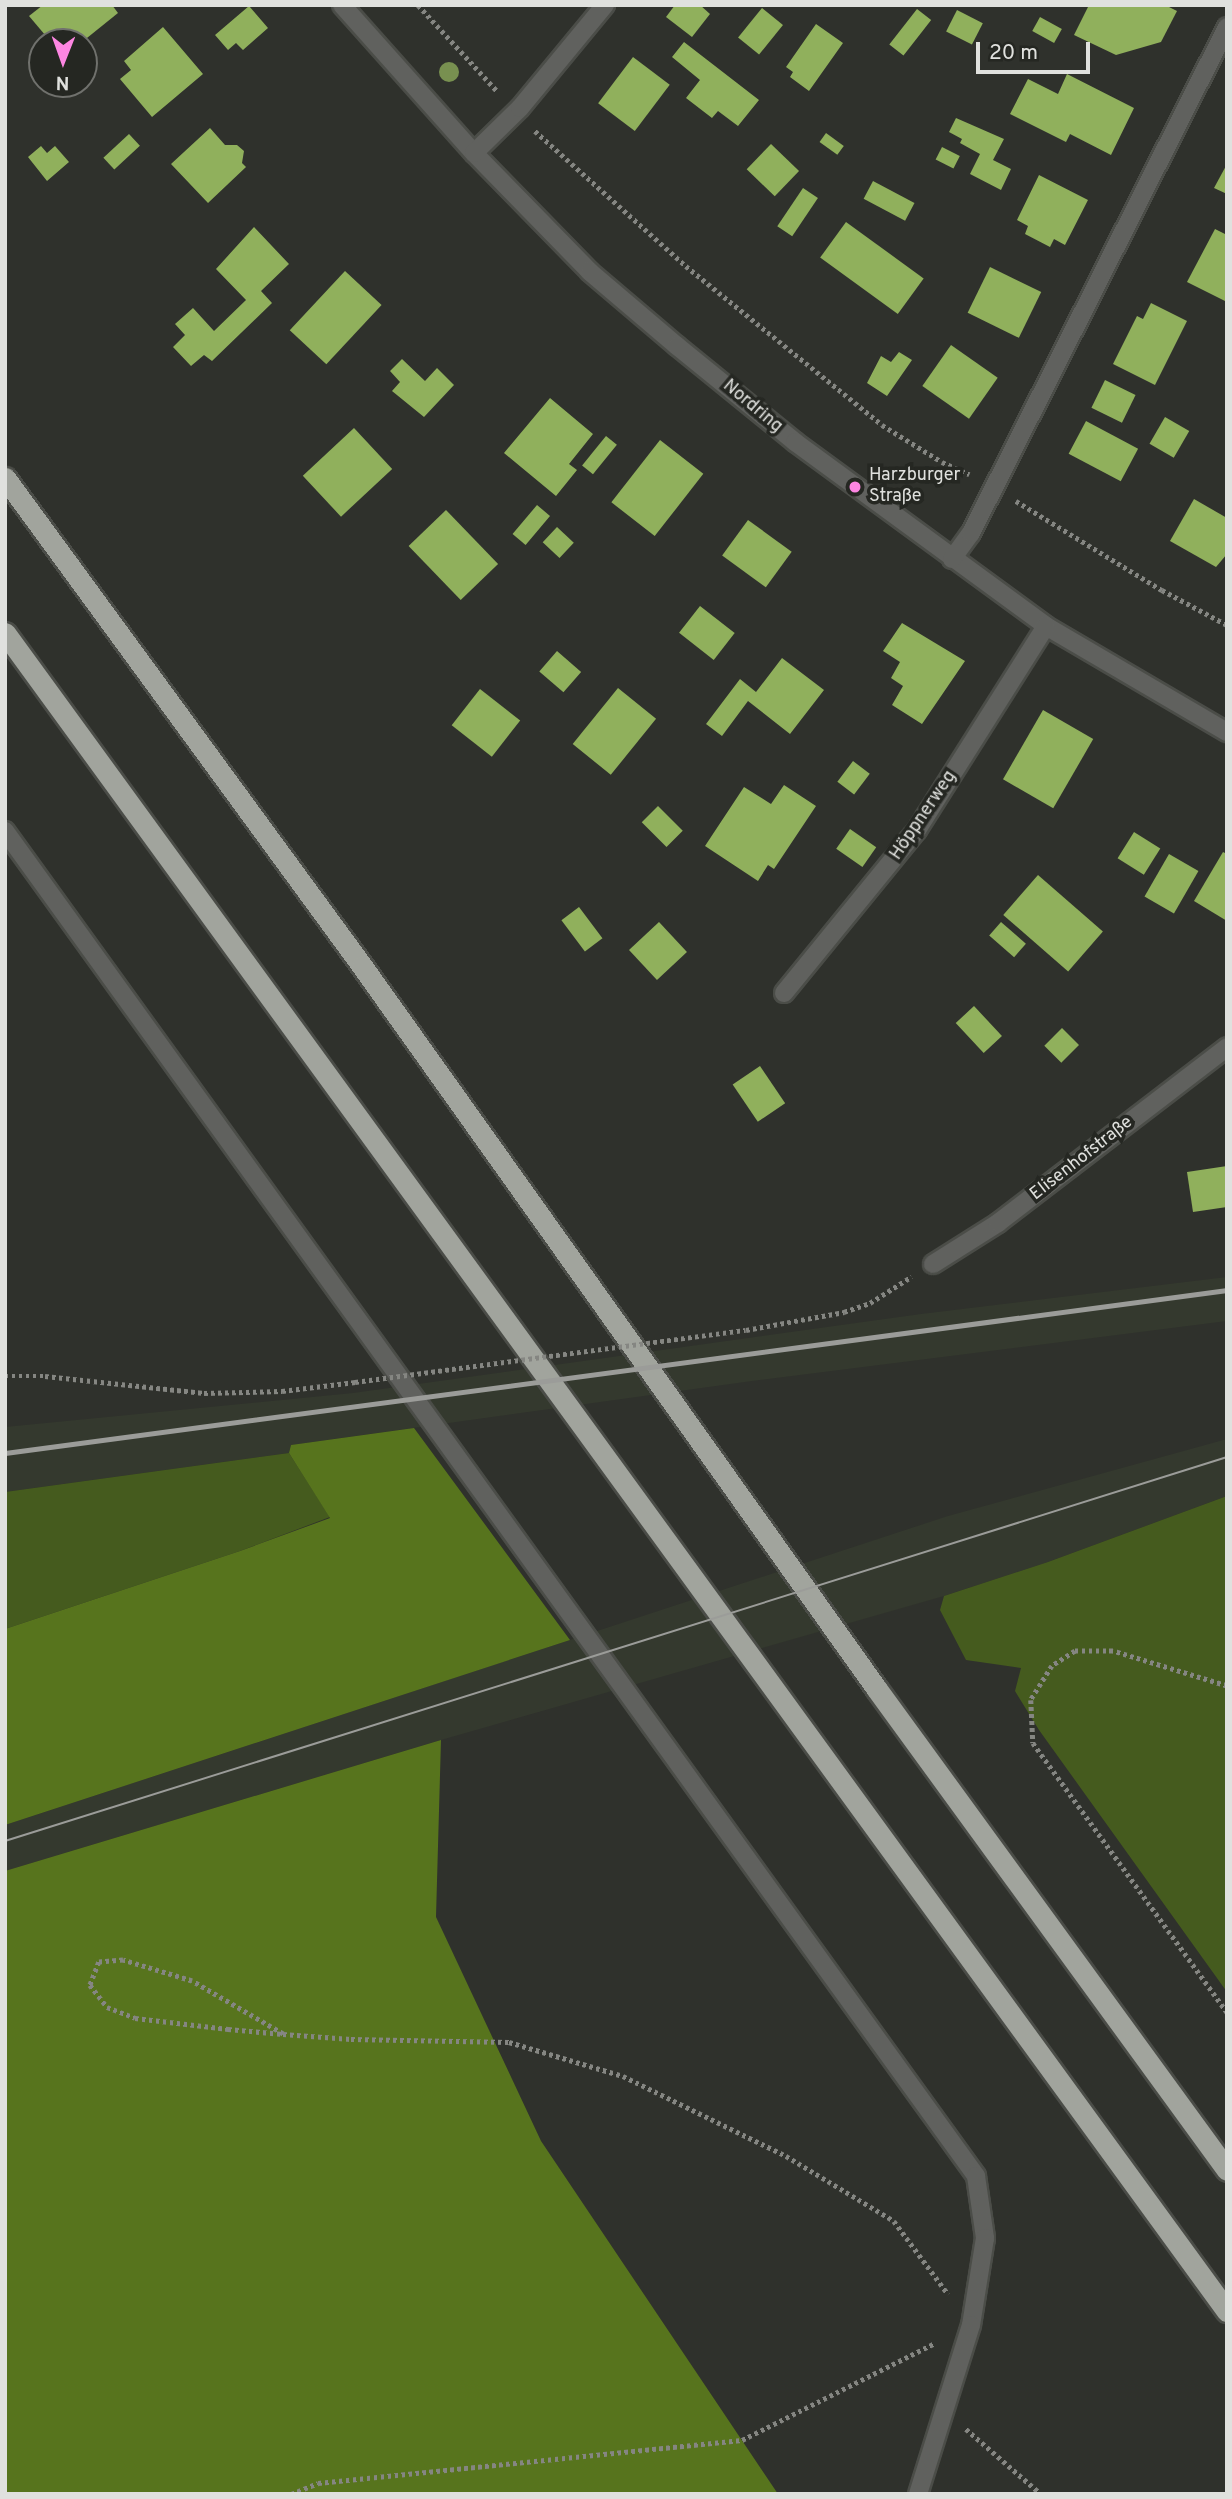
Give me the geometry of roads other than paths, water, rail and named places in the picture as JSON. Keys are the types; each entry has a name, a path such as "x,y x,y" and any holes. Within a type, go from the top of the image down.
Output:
{"highway":[{"path":"5,478 362,966 860,1665 1227,2170"},
{"path":"5,634 1227,2311"}],"street":[{"name":"Nordring","path":"342,5 474,153 590,272 677,346 795,442 1046,626 1227,732"},
{"path":"474,153 520,108 605,5"},
{"path":"952,559 971,533 994,489 1227,26"},
{"name":"Höppnerweg","path":"784,993 917,830 1046,626"},
{"path":"5,831 976,2176 985,2238 971,2325 918,2494"},
{"name":"Elisenhofstraße","path":"933,1264 998,1223 1227,1047"}],"tram line":[{"path":"5,1841 1227,1457"}],"railway":[{"path":"5,1453 1227,1290"}],"place":[{"name":"Harzburger Straße","path":"855,487"}]}
